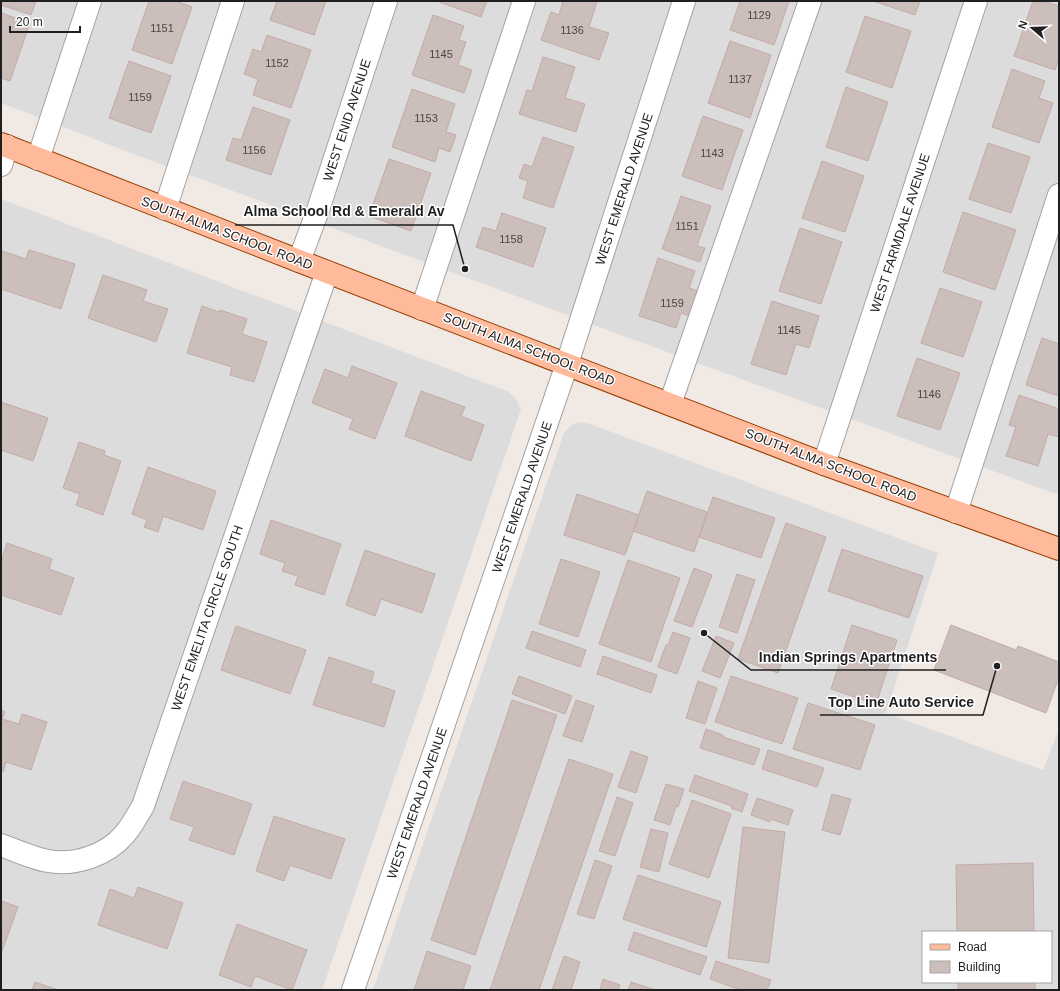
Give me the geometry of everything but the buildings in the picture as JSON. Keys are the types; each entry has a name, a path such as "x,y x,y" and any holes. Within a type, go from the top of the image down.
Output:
{"main road":[{"name":"SOUTH ALMA SCHOOL ROAD","path":"3,152 38,159 299,262 824,464 1059,549"}],"street":[{"path":"38,159 90,1"},
{"path":"165,209 233,1"},
{"name":"WEST ENID AVENUE","path":"299,262 317,213 386,1"},
{"path":"422,309 524,1"},
{"name":"WEST EMERALD AVENUE","path":"353,990 567,364 684,1"},
{"path":"670,404 810,1"},
{"name":"WEST FARMDALE AVENUE","path":"824,464 976,1"},
{"path":"956,512 1059,195"},
{"name":"WEST EMELITA CIRCLE SOUTH","path":"1,845 48,862 66,862 86,858 106,851 124,835 143,806 265,448 327,272"}],"shaded area":[{"path":"1,1 1059,1 1059,495 629,338 136,155 1,103"},
{"path":"1,199 509,392 516,399 521,409 322,990 1,990"},
{"path":"579,422 590,424 938,553 886,713 1043,770 1059,729 1059,990 373,990 564,433 571,425"}],"place":[{"name":"Alma School Rd & Emerald Av","path":"465,269"},
{"name":"Indian Springs Apartments","path":"704,633"},
{"name":"Top Line Auto Service","path":"997,666"}]}
